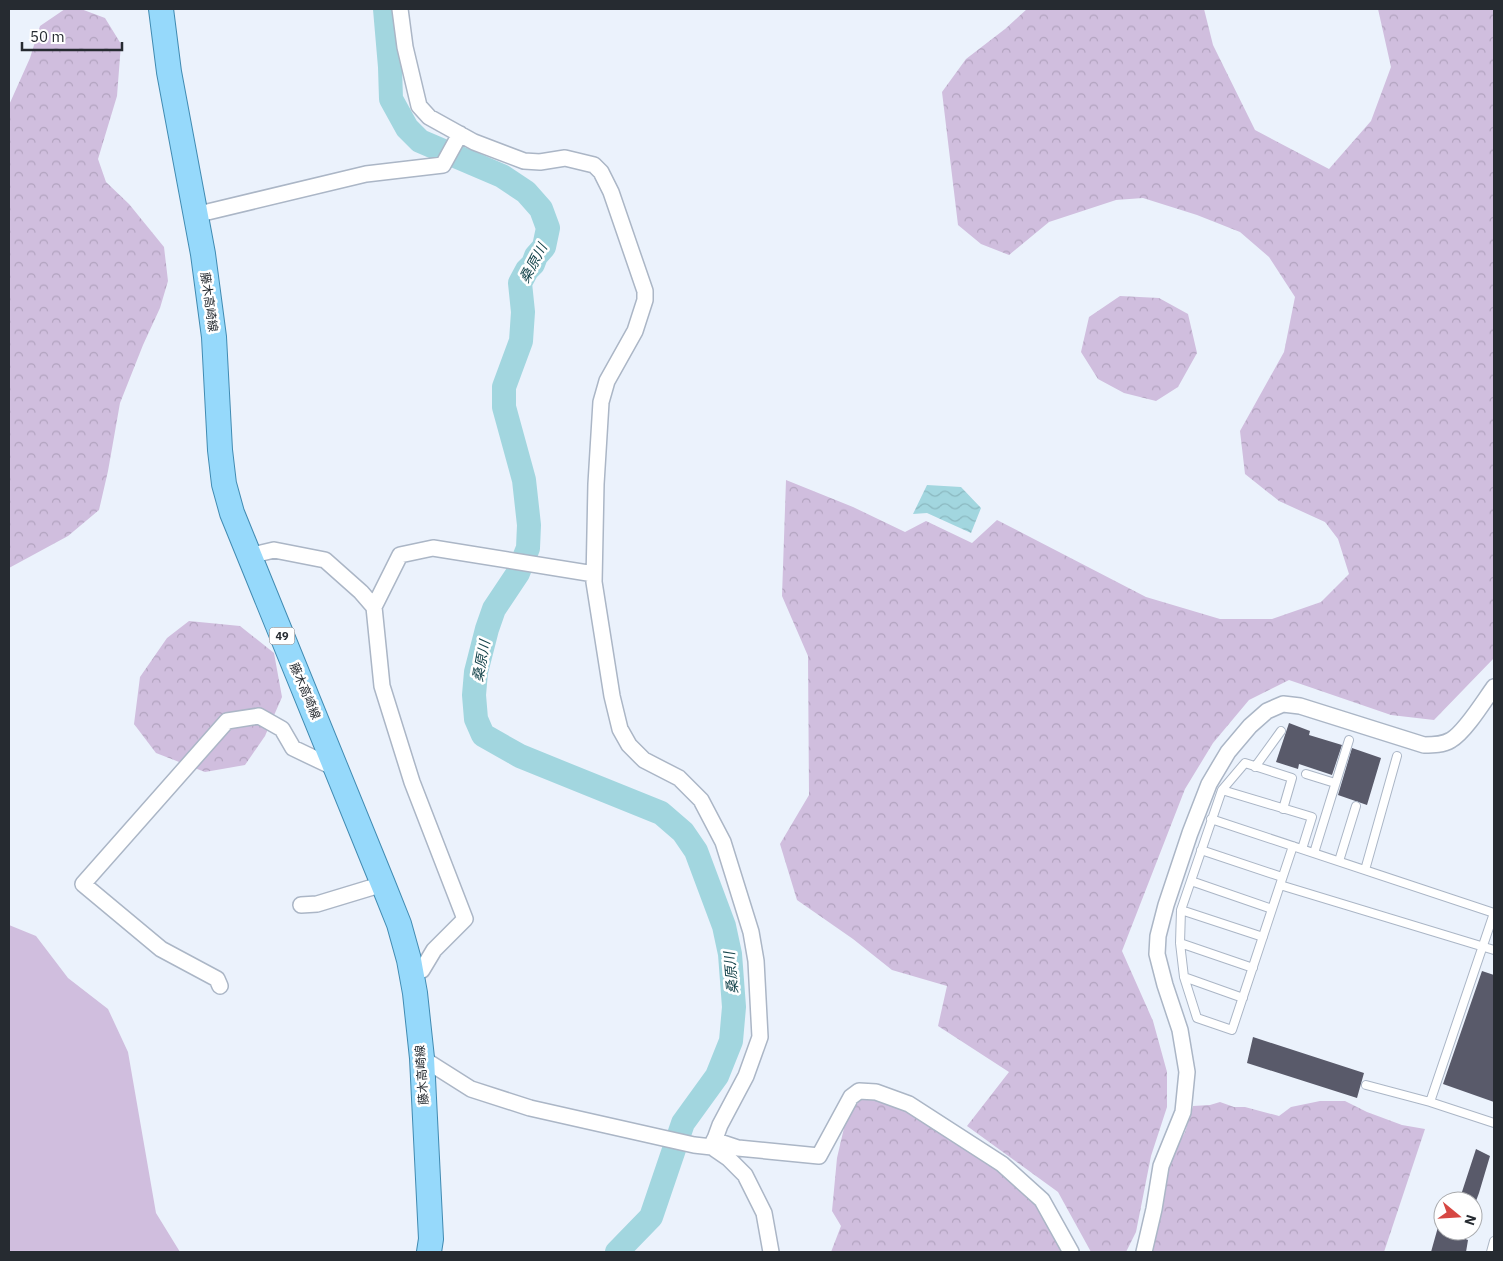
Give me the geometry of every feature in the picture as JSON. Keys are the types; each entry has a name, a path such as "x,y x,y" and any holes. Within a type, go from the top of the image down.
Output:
{"main road":[{"name":"藤木高崎線","path":"161,9 169,72 203,254 214,337 220,450 224,484 232,513 248,556 399,924 410,970 415,994 422,1058 431,1239 429,1252"}],"street":[{"path":"400,9 405,47 419,106 430,117 474,142 524,161 540,162 565,158 594,165 601,172 610,192 645,291 645,300 635,331 607,381 601,402 596,484 594,582 612,696 620,729 629,745 644,760 679,778 701,800 723,842 752,932 756,961 760,1037 746,1076 713,1144"},
{"path":"196,214 366,174 443,165 460,134"},
{"path":"410,970 422,970 434,950 465,918 412,782 382,686 374,607 400,555 433,548 594,574"},
{"path":"248,556 274,550 325,560 361,592 374,607"},
{"path":"1144,1252 1161,1166 1183,1112 1187,1072 1180,1030 1157,954 1158,936 1166,905 1208,784 1228,752 1250,726 1267,711 1283,704 1300,706 1424,745 1438,745 1450,741 1459,734 1494,687"},
{"path":"220,986 217,979 161,949 83,884 227,721 259,716 282,729 293,748 337,769"},
{"path":"301,905 317,904 383,884"},
{"path":"422,1058 471,1089 530,1108 694,1146 713,1144 819,1156 851,1097 859,1092 876,1092 909,1104 1002,1164 1042,1200 1071,1252"},
{"path":"713,1144 745,1175 764,1213 771,1252"}],"lane":[{"path":"1255,767 1281,731"},
{"path":"1314,853 1349,740"},
{"path":"1365,870 1397,756"},
{"path":"1283,809 1292,778 1245,763 1222,790 1181,910 1180,944 1184,978 1197,1018 1232,1030 1293,846"},
{"path":"1306,774 1335,783"},
{"path":"1222,790 1312,818 1302,849"},
{"path":"1339,862 1356,806"},
{"path":"1211,819 1494,913 1430,1102"},
{"path":"1200,850 1281,881 1494,950"},
{"path":"1191,881 1272,909"},
{"path":"1181,910 1263,937"},
{"path":"1180,944 1253,968"},
{"path":"1184,978 1244,998"},
{"path":"1366,1085 1430,1102 1494,1123"},
{"path":"1491,1252 1494,1242"}],"green space":[{"path":"65,9 81,9 105,18 121,44 117,96 98,159 106,182 129,204 164,247 168,281 160,308 120,403 99,510 68,536 9,568 9,105 30,58 40,26"},
{"path":"1027,9 1204,9 1213,45 1255,130 1329,169 1371,121 1391,67 1378,9 1494,9 1494,658 1434,720 1391,715 1289,680 1249,700 1213,743 1185,789 1122,951 1153,1021 1167,1072 1167,1107 1151,1156 1136,1232 1126,1252 1091,1252 1058,1192 967,1126 1009,1072 938,1026 947,986 892,970 853,939 797,900 780,844 809,795 808,656 782,596 786,480 853,507 905,532 926,521 972,543 997,520 1146,597 1220,619 1272,619 1321,602 1349,574 1338,539 1325,522 1279,501 1245,474 1240,431 1284,352 1295,297 1269,257 1240,232 1197,215 1143,198 1116,200 1049,222 1009,255 981,244 958,225 942,92 966,59 1005,29"},
{"path":"1120,296 1159,298 1188,314 1197,353 1178,387 1156,401 1124,393 1098,379 1081,352 1089,317"},
{"path":"189,621 240,626 274,653 282,697 265,736 245,765 205,772 156,753 134,724 140,677 167,638"},
{"path":"9,925 36,936 68,978 108,1009 128,1052 156,1213 180,1252 9,1252"},
{"path":"862,1098 879,1099 908,1111 999,1170 1035,1202 1064,1252 831,1252 841,1226 832,1211 837,1158 847,1115"},
{"path":"1320,1101 1345,1101 1367,1112 1402,1125 1425,1129 1384,1252 1149,1252 1167,1165 1185,1132 1193,1106 1210,1105 1220,1102 1234,1107 1245,1107 1279,1116 1291,1107"}],"water":[{"path":"927,485 961,487 981,508 971,533 927,513 913,514"}],"building":[{"path":"1289,723 1310,731 1309,735 1342,745 1332,775 1299,764 1298,769 1276,762"},
{"path":"1352,748 1381,758 1367,805 1338,795"},
{"path":"1482,971 1494,975 1494,1102 1443,1084"},
{"path":"1253,1037 1364,1073 1357,1098 1247,1063"},
{"path":"1476,1149 1490,1156 1480,1191 1462,1191"},
{"path":"1434,1241 1468,1241 1466,1252 1431,1252"}],"waterway":[{"name":"桑原川","path":"385,9 391,99 407,128 420,141 502,176 526,192 541,209 548,228 544,247 536,256 520,283 523,312 521,341 504,387 504,407 524,480 529,525 528,548 518,573 494,609 487,629 476,672 474,695 476,719 483,735 520,756 661,813 683,832 696,851 724,926 730,954 734,1007 731,1041 717,1076 683,1123 651,1217 617,1252"}]}
